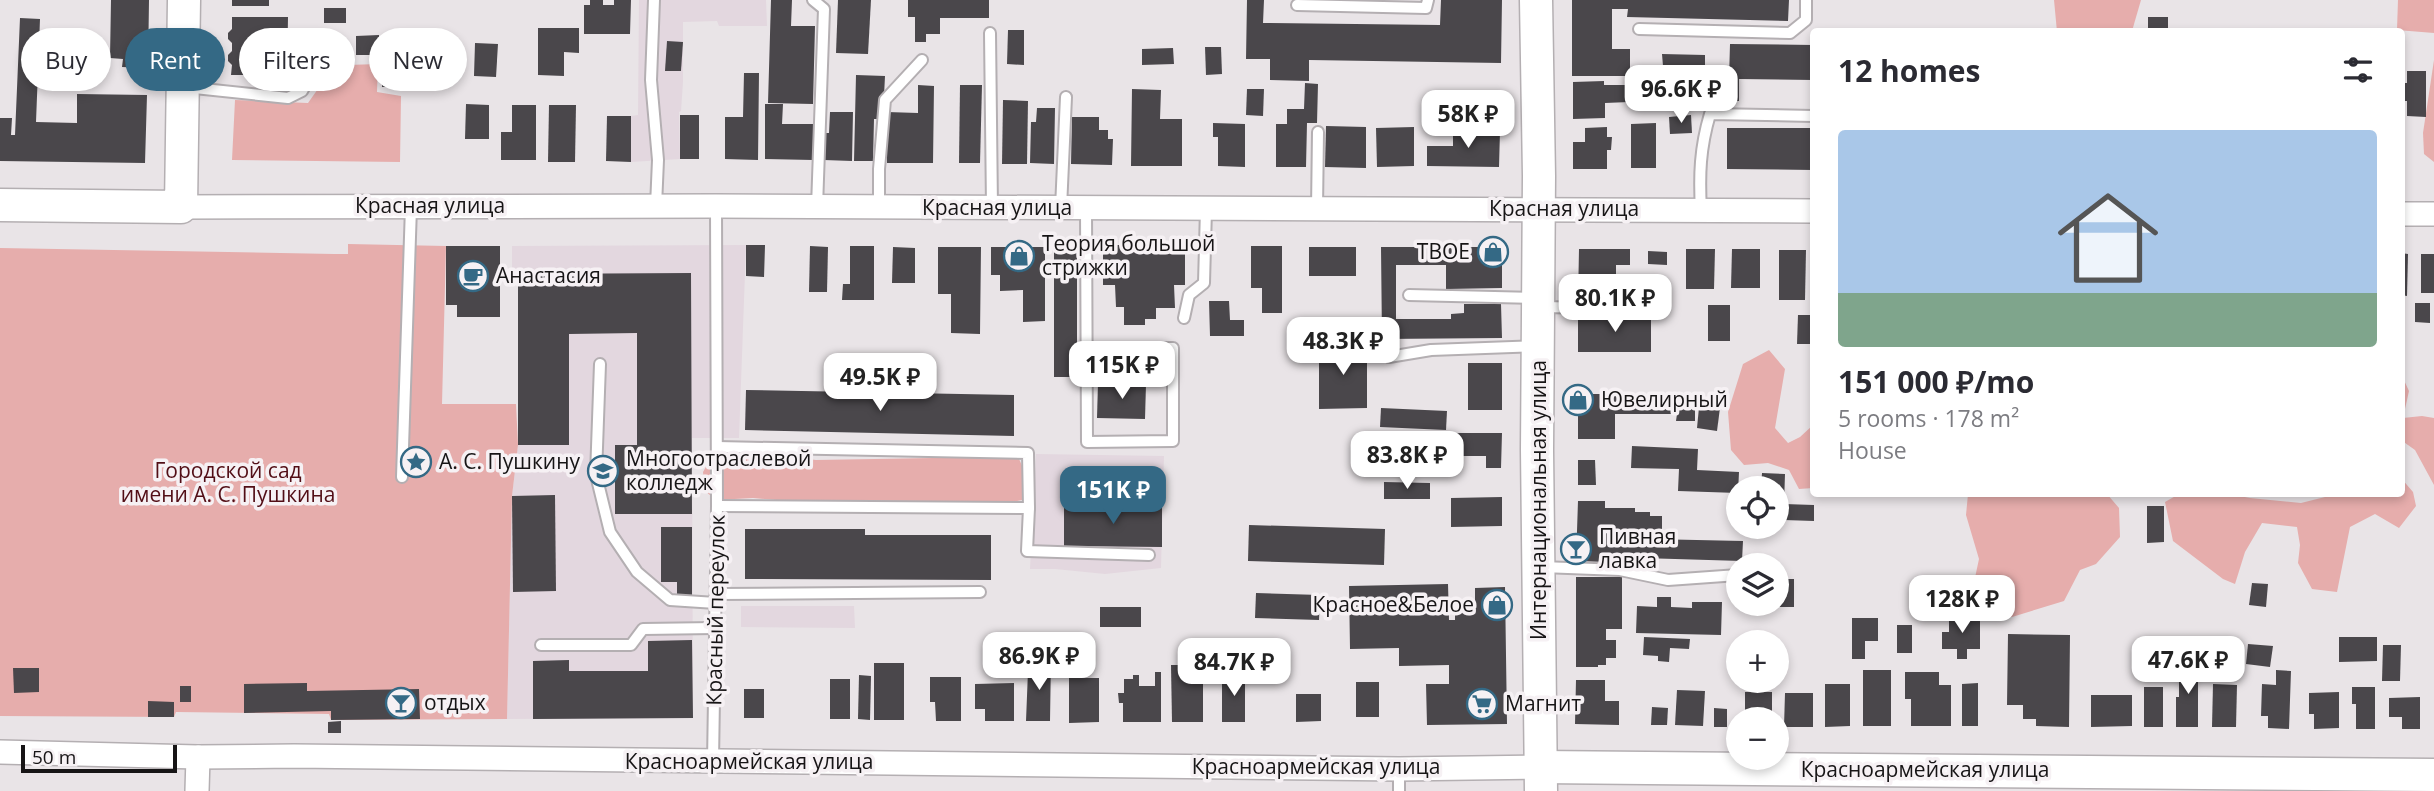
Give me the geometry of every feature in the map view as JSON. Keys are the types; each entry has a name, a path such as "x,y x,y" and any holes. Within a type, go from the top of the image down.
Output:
{"street":[{"path":"184,0 184,28"},
{"name":"Интернациональная улица","path":"1536,0 1541,779"},
{"path":"0,205 181,207 183,91"},
{"name":"Красная улица","path":"181,207 716,206 1810,211"},
{"path":"2405,214 2434,214"},
{"name":"Красноармейская улица","path":"0,752 198,757 713,762 1399,780 2347,778 2434,775"},
{"path":"197,791 198,757"}],"lane":[{"path":"654,0 651,80 658,160 656,206"},
{"path":"813,0 824,9 817,207"},
{"path":"1297,5 1426,8 1428,0"},
{"path":"1639,29 1790,33 1806,20 1806,0"},
{"path":"990,33 992,208"},
{"path":"879,207 879,169 885,100 922,60"},
{"path":"221,91 288,98 302,91"},
{"path":"1061,208 1066,97"},
{"path":"1701,210 1699,169 1702,141 1710,114 1810,116"},
{"path":"1317,209 1318,132"},
{"path":"402,477 411,206"},
{"name":"Красный переулок","path":"713,762 717,506 716,206"},
{"path":"1086,208 1087,442 1173,441 1173,348 1087,349"},
{"path":"1184,318 1189,295 1204,283 1206,209"},
{"path":"1409,295 1647,309"},
{"path":"1389,357 1431,350 1538,346"},
{"path":"600,364 596,475 610,532 637,572 670,600 980,592"},
{"path":"717,447 1028,453 1027,551 1149,555"},
{"path":"717,506 1029,508"},
{"path":"1540,567 1620,570 1668,580 1726,576"},
{"path":"541,645 631,645 643,629 715,628"}],"shaded area":[{"path":"639,0 766,0 767,26 719,26 717,21 683,22 680,159 631,162 631,116 638,115"},
{"name":"Многоотраслевой колледж","path":"746,245 739,438 692,438 693,718 507,719 512,496 518,445 518,274 512,273 512,246"},
{"path":"1036,454 1164,456 1161,568 1105,574 1030,569"},
{"path":"741,606 854,606 855,628 741,627"}],"green space":[{"path":"2054,0 2141,0 2133,28 2057,28"},
{"path":"2398,0 2434,0 2434,33 2397,28"},
{"path":"2434,60 2434,162 2424,154 2423,133"},
{"path":"369,64 369,91 401,96 400,162 232,160 235,100 308,103 316,91 355,91 355,65"},
{"name":"Городской сад имени А. С. Пушкина","path":"348,244 446,246 442,404 516,404 518,445 512,496 507,719 331,720 329,714 176,712 174,717 0,716 0,248 348,254"},
{"path":"1769,350 1785,369 1775,428 1788,443 1810,428 1810,488 1799,489 1789,470 1768,463 1744,465 1731,450 1728,412 1743,364"},
{"path":"2405,382 2409,391 2405,409"},
{"path":"2405,418 2434,418 2434,485 2415,450 2405,443"},
{"path":"1016,452 1023,468 1022,500 999,505 952,507 882,501 810,503 753,498 716,500 705,491 703,472 714,453 745,458 774,455 816,460 933,458"},
{"path":"2405,483 2413,492 2416,506 2399,528 2375,514 2350,527 2337,592 2312,589 2298,563 2300,545 2297,527 2262,523 2245,552 2235,584 2223,579 2173,541 2165,502 2174,497 2245,497 2301,503 2325,497 2405,497"},
{"path":"1968,497 2110,497 2119,508 2120,537 2096,564 2080,570 2064,601 2012,617 1993,613 1979,602 1973,587 1979,559 1966,515"}],"building":[{"path":"111,0 149,0 149,28 125,28 125,67 122,67 123,59 111,58"},
{"path":"232,0 269,0 269,6 232,6"},
{"path":"590,0 603,0 603,5 614,5 614,0 631,0 630,34 584,34 584,5 590,5"},
{"path":"771,0 792,0 791,26 815,26 813,104 768,103"},
{"path":"838,0 871,0 868,54 836,53"},
{"path":"908,0 989,0 989,18 940,18 940,34 926,34 926,42 915,42 915,17 908,17"},
{"path":"1247,0 1264,0 1263,23 1440,25 1441,0 1502,0 1501,63 1309,60 1309,81 1270,80 1270,59 1246,59"},
{"path":"1572,0 1789,0 1788,21 1627,17 1628,9 1612,9 1612,49 1630,49 1630,76 1572,76"},
{"path":"324,8 346,8 346,23 324,23"},
{"path":"232,17 288,17 288,28 239,28 239,75 231,75 232,65 228,61 232,43 228,39 228,33 232,29"},
{"path":"2148,17 2168,17 2168,28 2148,28"},
{"path":"20,18 40,19 40,28 21,28 21,91 37,91 36,122 77,123 77,94 147,95 145,163 0,161 0,118 12,118 11,135 15,135"},
{"path":"538,28 579,28 579,53 564,52 564,76 538,75"},
{"path":"1008,30 1024,30 1024,65 1007,64"},
{"path":"369,35 369,55 356,55 356,36"},
{"path":"667,41 683,42 681,71 665,71"},
{"path":"475,43 498,44 496,77 474,76"},
{"path":"1730,44 1810,45 1810,80 1739,79 1739,101 1711,101 1711,78 1729,79"},
{"path":"1205,47 1221,47 1222,74 1206,75"},
{"path":"1173,48 1174,64 1142,65 1142,49"},
{"path":"1662,54 1705,55 1705,79 1644,78 1644,66 1663,66"},
{"path":"2407,71 2426,71 2426,117 2407,116"},
{"path":"744,73 759,73 758,160 725,159 725,117 743,117"},
{"path":"856,75 885,76 884,96 879,96 878,119 874,119 873,161 854,161"},
{"path":"1604,81 1604,85 1629,85 1629,102 1605,103 1605,118 1573,119 1573,82"},
{"path":"1701,81 1702,97 1687,98 1686,82"},
{"path":"1305,83 1318,84 1317,123 1307,123 1306,167 1276,167 1276,124 1287,124 1287,109 1304,109"},
{"path":"918,85 934,86 933,163 887,163 887,112 918,113"},
{"path":"960,85 982,85 980,163 959,163"},
{"path":"1132,89 1161,90 1160,119 1182,119 1182,166 1131,166"},
{"path":"1247,89 1264,89 1263,116 1246,115"},
{"path":"1003,100 1028,101 1027,164 1002,164"},
{"path":"466,104 489,105 489,139 465,139"},
{"path":"765,104 783,104 782,124 813,124 813,160 765,159"},
{"path":"512,105 536,105 536,160 501,160 501,132 512,132"},
{"path":"549,105 576,105 575,162 548,162"},
{"path":"1037,108 1055,108 1054,164 1030,163 1031,122 1036,122"},
{"path":"830,112 853,112 852,161 824,160 825,133 829,133"},
{"path":"680,115 699,115 699,159 680,159"},
{"path":"1691,115 1692,133 1670,134 1669,117"},
{"path":"607,116 631,116 631,162 606,161"},
{"path":"1072,117 1099,117 1099,130 1108,130 1108,139 1113,139 1112,165 1071,164"},
{"path":"1213,123 1245,124 1245,167 1218,166 1218,137 1213,137"},
{"path":"1656,123 1656,168 1631,168 1631,124"},
{"path":"1326,126 1366,127 1366,168 1325,167"},
{"path":"1414,127 1414,166 1377,167 1376,128"},
{"path":"1607,127 1607,137 1612,137 1611,150 1607,150 1607,169 1573,169 1573,142 1585,142 1585,128"},
{"path":"1727,128 1810,128 1810,170 1727,169"},
{"path":"1453,130 1500,131 1499,167 1427,166 1427,146 1453,146"},
{"path":"746,245 765,245 764,277 746,276"},
{"path":"1103,245 1185,245 1185,285 1174,285 1175,308 1156,308 1156,319 1145,319 1145,325 1124,325 1124,307 1116,307 1115,285 1103,285"},
{"name":"Анастасия","path":"446,246 500,246 500,317 457,317 457,305 446,305"},
{"path":"810,246 828,247 827,292 809,292"},
{"path":"850,246 874,246 874,300 842,300 843,284 850,284"},
{"path":"1054,246 1077,246 1077,377 1054,377"},
{"path":"1251,246 1282,246 1282,313 1262,313 1262,288 1251,288"},
{"path":"893,247 915,248 915,283 892,283"},
{"path":"938,247 981,247 980,334 951,333 951,294 938,294"},
{"path":"991,247 1045,247 1045,321 1023,322 1023,290 1000,291 1000,275 991,275"},
{"path":"1309,247 1356,247 1356,276 1309,276"},
{"path":"1381,247 1502,247 1502,288 1446,289 1446,265 1396,265 1396,319 1451,319 1451,314 1464,313 1464,304 1501,304 1502,338 1382,339"},
{"path":"1579,249 1630,249 1630,265 1616,265 1616,301 1578,301"},
{"path":"1686,249 1715,249 1714,289 1686,289"},
{"path":"1732,249 1760,249 1760,288 1731,288"},
{"path":"1779,250 1806,250 1805,300 1779,300"},
{"path":"1648,251 1667,252 1667,265 1648,264"},
{"path":"2405,254 2408,254 2405,296"},
{"path":"2421,254 2434,254 2434,293 2421,293"},
{"path":"691,273 692,514 615,514 615,445 637,445 637,333 569,334 569,445 518,445 518,274"},
{"path":"1209,301 1229,301 1230,320 1244,320 1244,336 1210,336"},
{"path":"2415,303 2430,303 2430,323 2415,322"},
{"path":"1708,305 1730,305 1730,341 1708,341"},
{"path":"1798,315 1810,315 1810,344 1797,344"},
{"path":"1578,316 1651,316 1651,352 1578,352"},
{"path":"1319,346 1367,346 1367,408 1319,409"},
{"path":"1468,363 1502,363 1502,410 1468,410"},
{"path":"1098,383 1146,384 1145,419 1097,418"},
{"path":"746,390 1014,395 1014,436 745,430"},
{"path":"1578,394 1695,394 1695,421 1676,421 1677,414 1615,414 1615,439 1578,439"},
{"path":"1700,397 1721,400 1717,431 1697,428"},
{"path":"1381,408 1447,411 1446,430 1380,427"},
{"path":"1427,433 1502,433 1501,468 1486,468 1486,456 1427,456"},
{"path":"1632,446 1698,449 1697,470 1739,472 1739,476 1726,476 1726,493 1678,491 1679,469 1631,468"},
{"path":"1578,460 1595,460 1596,485 1578,485"},
{"path":"1762,473 1785,474 1785,476 1762,476"},
{"path":"1384,482 1430,483 1430,499 1384,499"},
{"path":"555,495 556,591 513,592 512,496"},
{"path":"1502,497 1502,526 1451,527 1451,498"},
{"path":"1578,501 1605,501 1605,508 1635,508 1635,512 1650,512 1650,516 1662,516 1662,535 1650,535 1650,539 1743,541 1742,553 1726,553 1726,561 1608,557 1608,562 1576,561"},
{"path":"1789,504 1814,505 1814,521 1789,520"},
{"path":"1064,505 1162,506 1162,547 1064,546"},
{"path":"2147,506 2164,506 2164,542 2147,543"},
{"path":"1249,525 1385,529 1384,565 1248,561"},
{"path":"661,527 692,527 692,595 677,595 677,582 661,582"},
{"path":"745,529 865,529 865,535 991,535 991,580 745,579"},
{"path":"1576,577 1622,577 1622,629 1606,629 1606,640 1616,640 1616,658 1606,658 1606,665 1576,667"},
{"path":"1789,579 1794,579 1794,607 1789,607"},
{"path":"2252,583 2268,584 2266,607 2249,605"},
{"path":"1448,584 1449,620 1455,620 1455,605 1475,604 1475,588 1505,587 1507,724 1427,725 1426,684 1449,684 1449,665 1399,666 1399,648 1350,649 1349,586"},
{"path":"1256,593 1320,595 1319,620 1255,618"},
{"path":"1657,597 1671,597 1671,607 1692,608 1692,602 1722,602 1721,635 1636,633 1637,606 1657,607"},
{"path":"1100,607 1141,607 1141,627 1100,627"},
{"path":"1949,616 1980,616 1980,649 1967,649 1967,659 1957,659 1957,649 1942,649 1942,632 1949,632"},
{"path":"1852,618 1878,618 1878,641 1865,641 1865,659 1852,659"},
{"path":"1897,625 1912,625 1912,653 1897,653"},
{"path":"2008,634 2070,635 2069,727 2036,726 2036,719 2023,719 2023,705 2007,705"},
{"path":"1644,637 1690,639 1689,649 1670,648 1669,662 1658,661 1658,656 1643,655"},
{"path":"2339,637 2377,637 2377,661 2339,662"},
{"path":"692,640 693,718 533,719 533,661 569,660 569,671 648,671 648,641"},
{"path":"2248,644 2273,646 2270,667 2246,664"},
{"path":"2383,645 2401,645 2400,681 2382,681"},
{"path":"1038,657 1051,657 1050,721 1026,721 1028,671 1037,671"},
{"path":"2179,662 2198,662 2198,727 2176,727"},
{"path":"874,663 904,663 904,720 874,720"},
{"path":"1171,665 1203,665 1203,722 1172,722"},
{"path":"13,668 39,668 39,692 14,693"},
{"path":"1863,670 1891,670 1891,726 1863,726"},
{"path":"2276,670 2291,671 2289,729 2268,728 2268,716 2261,716 2262,684 2276,685"},
{"path":"1155,672 1161,672 1161,722 1123,722 1123,703 1119,703 1118,693 1124,693 1124,679 1133,679 1133,675 1139,675 1139,686 1155,686"},
{"path":"1905,672 1939,672 1939,685 1951,685 1951,726 1911,726 1911,699 1905,699"},
{"path":"1222,674 1245,674 1245,722 1222,722"},
{"path":"859,675 871,676 870,720 858,719"},
{"path":"930,677 961,677 961,721 936,721 935,702 930,702"},
{"path":"1069,678 1099,678 1099,722 1069,723"},
{"path":"830,679 850,679 850,719 830,719"},
{"path":"1576,680 1605,680 1605,701 1619,701 1619,725 1575,724"},
{"path":"1356,682 1379,682 1379,717 1356,717"},
{"path":"307,683 307,691 419,689 420,719 331,720 331,711 244,713 244,684"},
{"path":"1014,683 1014,721 985,721 985,709 975,709 975,684"},
{"path":"1978,683 1978,726 1962,726 1962,684"},
{"path":"1825,684 1850,684 1850,726 1825,727"},
{"path":"2213,684 2237,685 2236,727 2212,727"},
{"path":"180,686 191,686 191,702 180,702"},
{"path":"2144,687 2163,687 2163,727 2144,727"},
{"path":"2352,687 2375,687 2375,729 2356,729 2356,704 2352,704"},
{"path":"744,689 764,689 764,718 744,718"},
{"path":"1677,690 1705,691 1703,726 1675,725"},
{"path":"2339,692 2339,728 2314,729 2314,714 2309,714 2309,693"},
{"path":"1745,693 1772,693 1772,707 1745,707"},
{"path":"1785,693 1813,693 1813,727 1789,727 1789,707 1785,707"},
{"path":"1296,694 1321,694 1321,721 1296,722"},
{"path":"2091,695 2132,695 2132,726 2091,727"},
{"path":"2420,697 2420,729 2402,729 2402,717 2389,717 2389,698"},
{"path":"148,701 174,702 174,717 148,717"},
{"path":"1652,707 1668,708 1667,725 1651,725"},
{"path":"1714,708 1726,709 1726,727 1714,727"},
{"path":"341,721 341,733 328,733 328,722"}],"place":[{"name":"ТВОЕ","path":"1493,252"},
{"name":"Теория большой стрижки","path":"1019,256"},
{"name":"Анастасия","path":"473,276"},
{"name":"Ювелирный","path":"1578,400"},
{"name":"А. С. Пушкину","path":"416,462"},
{"name":"Многоотраслевой колледж","path":"603,471"},
{"name":"Пивная лавка","path":"1576,549"},
{"name":"Красное&Белое","path":"1497,605"},
{"name":"отдых","path":"401,703"},
{"name":"Магнит","path":"1482,704"}]}
